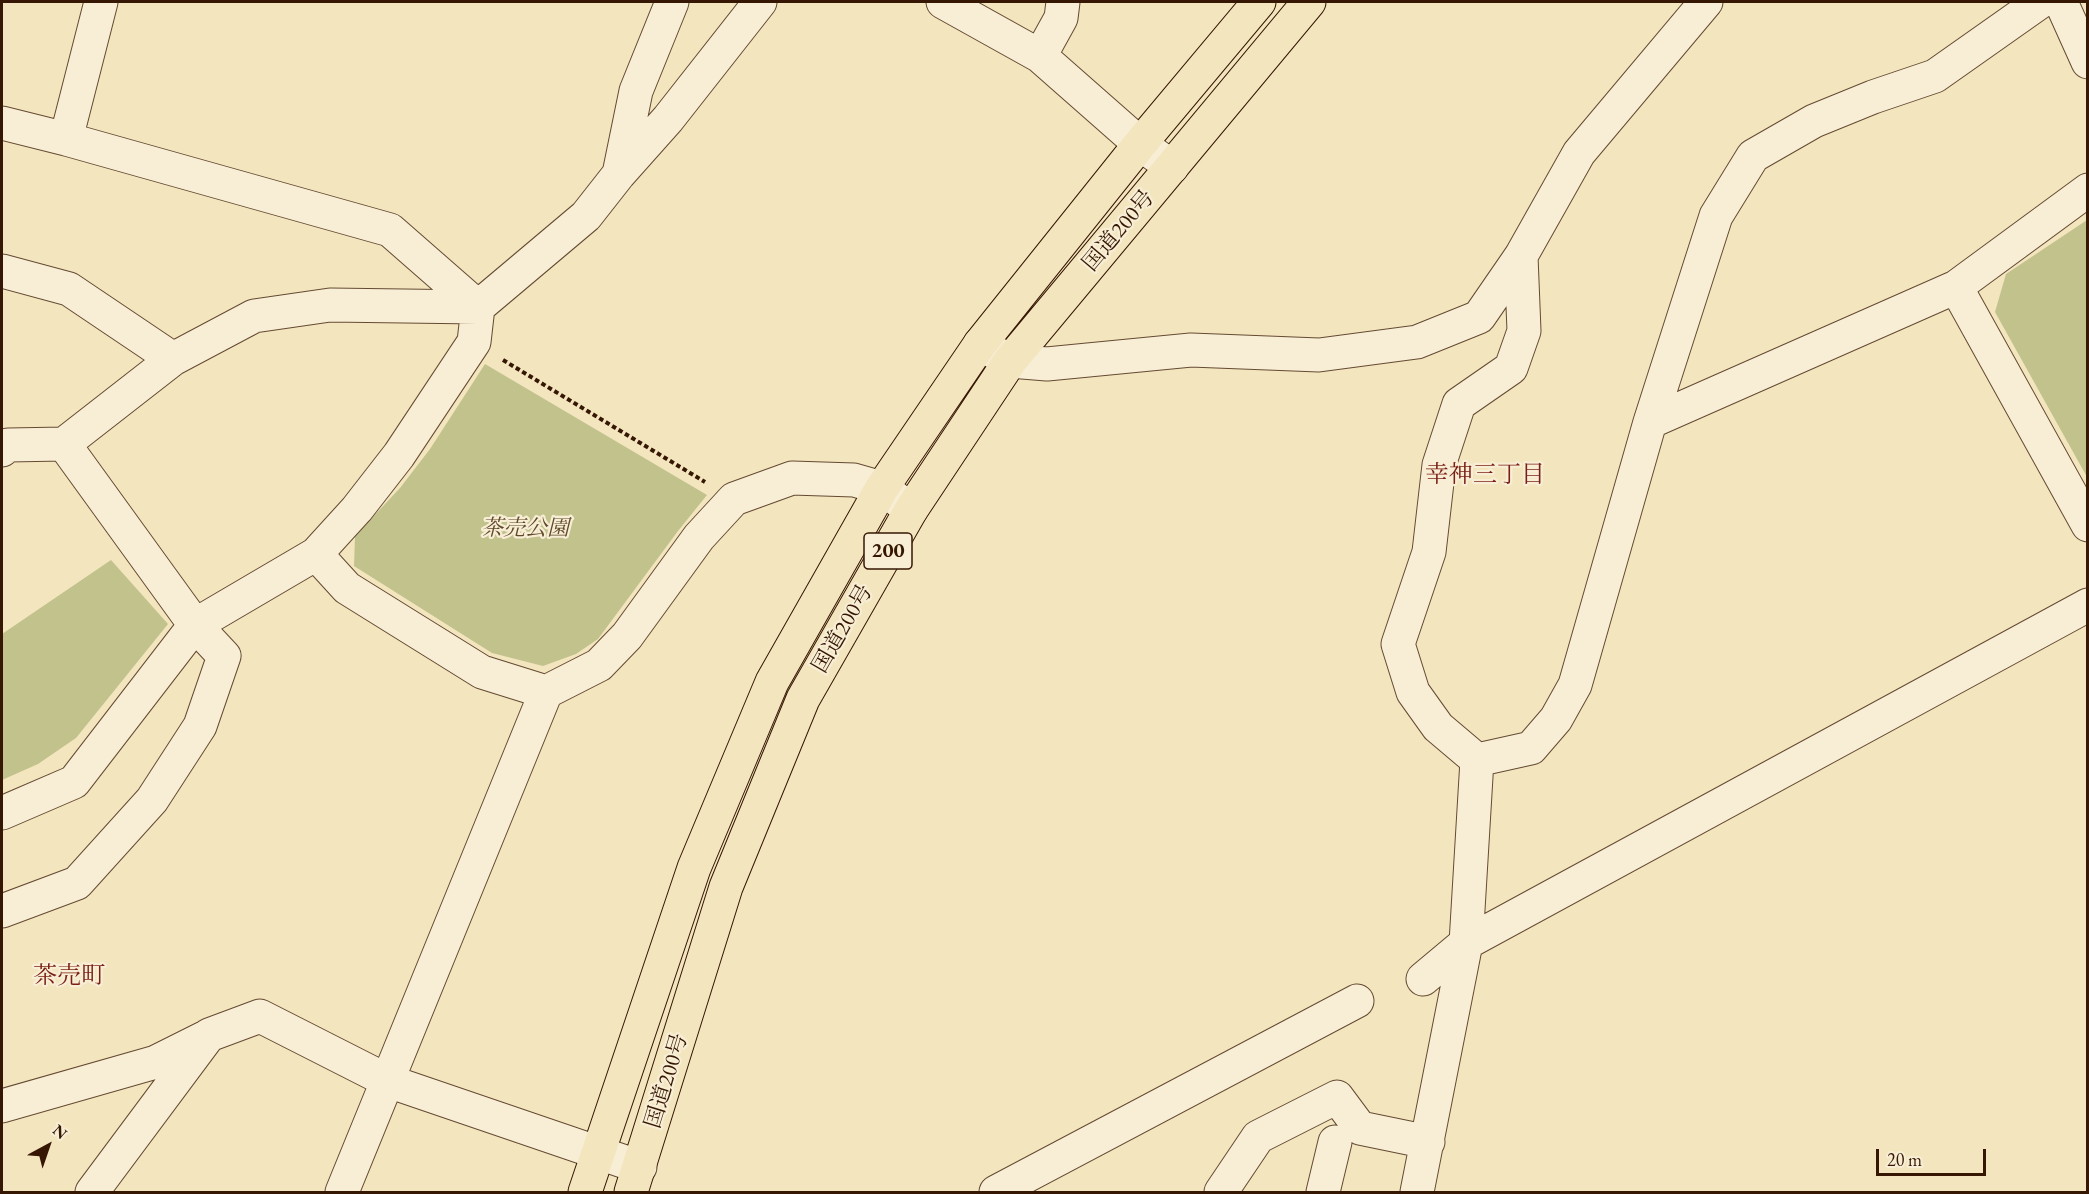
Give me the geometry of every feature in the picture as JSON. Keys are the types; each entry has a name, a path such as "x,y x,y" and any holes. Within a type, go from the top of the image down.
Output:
{"highway":[{"name":"国道200号","path":"585,1192 694,868 772,682 882,488 980,344 1140,144 1259,2"},
{"name":"国道200号","path":"636,1180 726,887 803,699 911,510 1010,361 1309,2"}],"street":[{"path":"66,139 100,2"},
{"path":"620,174 636,91 672,2"},
{"path":"4,446 64,444 173,359 254,316 330,305 478,307 586,216 668,119 760,2"},
{"path":"943,2 1040,56 1140,144 1172,167"},
{"path":"1040,56 1061,18 1063,2"},
{"path":"980,344 1010,361 1047,364 1191,350 1319,355 1417,342 1479,317 1521,256 1579,153 1706,2"},
{"path":"1477,760 1531,748 1556,719 1575,685 1650,422 1716,216 1753,156 1815,121 1873,97 1935,76 2040,2"},
{"path":"2061,2 2088,62"},
{"path":"2,123 390,230 478,307"},
{"path":"1650,422 1956,287 2088,190"},
{"path":"1477,760 1438,727 1413,692 1398,644 1429,552 1439,465 1459,404 1511,368 1524,331 1521,256"},
{"path":"2,271 69,289 173,359"},
{"path":"1956,287 2088,525"},
{"path":"2,813 74,782 195,625 316,554 357,509 399,455 474,342 478,307"},
{"path":"2,911 77,883 152,800 200,726 224,656 195,625 64,444"},
{"path":"342,1192 546,692 599,665 613,651 627,636 699,537 734,499 792,478 854,480 882,488 911,510"},
{"path":"316,554 347,588 482,672 546,692"},
{"path":"1423,979 1466,943 2088,605"},
{"path":"1417,1192 1466,943 1477,760"},
{"path":"996,1192 1357,1001"},
{"path":"2,1106 156,1062 209,1035 260,1016 388,1081 597,1153 636,1180"},
{"path":"92,1192 209,1035"},
{"path":"1221,1192 1258,1137 1337,1097 1360,1128 1428,1142"},
{"path":"1323,1192 1335,1142"}],"path":[{"path":"474,342 734,499"}],"green space":[{"path":"2087,220 2087,477 1995,312 2006,274"},
{"name":"茶売公園","path":"485,364 707,495 598,639 576,654 543,666 492,653 354,566 355,536 400,488 430,449"},
{"path":"111,560 168,624 76,738 38,764 2,780 2,634"}],"district":[{"name":"幸神三丁目","path":"1485,475"},
{"name":"茶売町","path":"69,976"}]}
